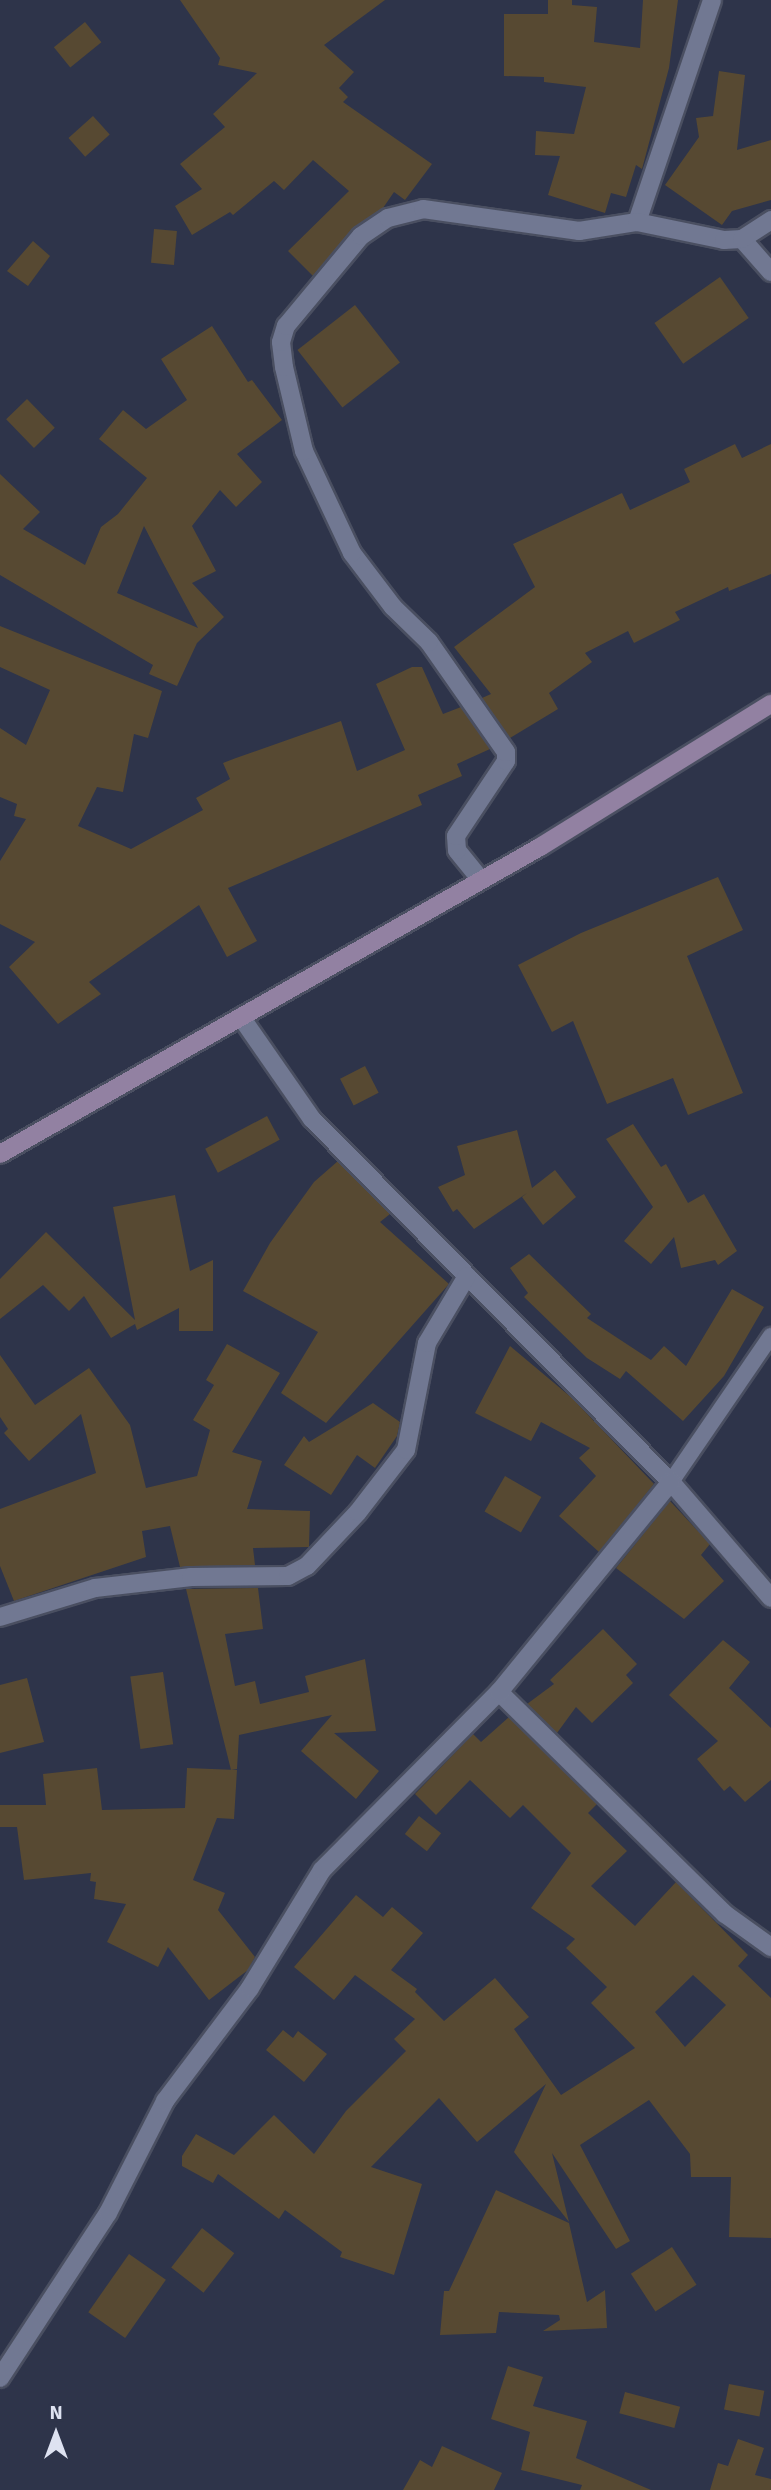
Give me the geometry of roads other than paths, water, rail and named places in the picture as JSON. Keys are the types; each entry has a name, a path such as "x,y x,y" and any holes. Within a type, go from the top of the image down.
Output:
{"main road":[{"path":"0,1154 481,880 771,704"}],"street":[{"path":"637,222 712,0"},
{"path":"481,880 457,850 456,836 506,761 506,752 429,642 393,607 352,553 304,451 281,342 286,326 361,236 388,218 423,209 579,231 637,222 724,240 742,239 771,220"},
{"path":"742,239 771,272"},
{"path":"241,1017 312,1119 671,1482 771,1598"},
{"path":"0,1617 95,1588 191,1577 288,1576 307,1566 358,1512 406,1450 427,1343 467,1276"},
{"path":"0,2378 108,2213 165,2101 250,1988 322,1870 499,1692 671,1482"},
{"path":"499,1692 725,1913 771,1947"}],"lane":[{"path":"671,1482 771,1336"}]}
